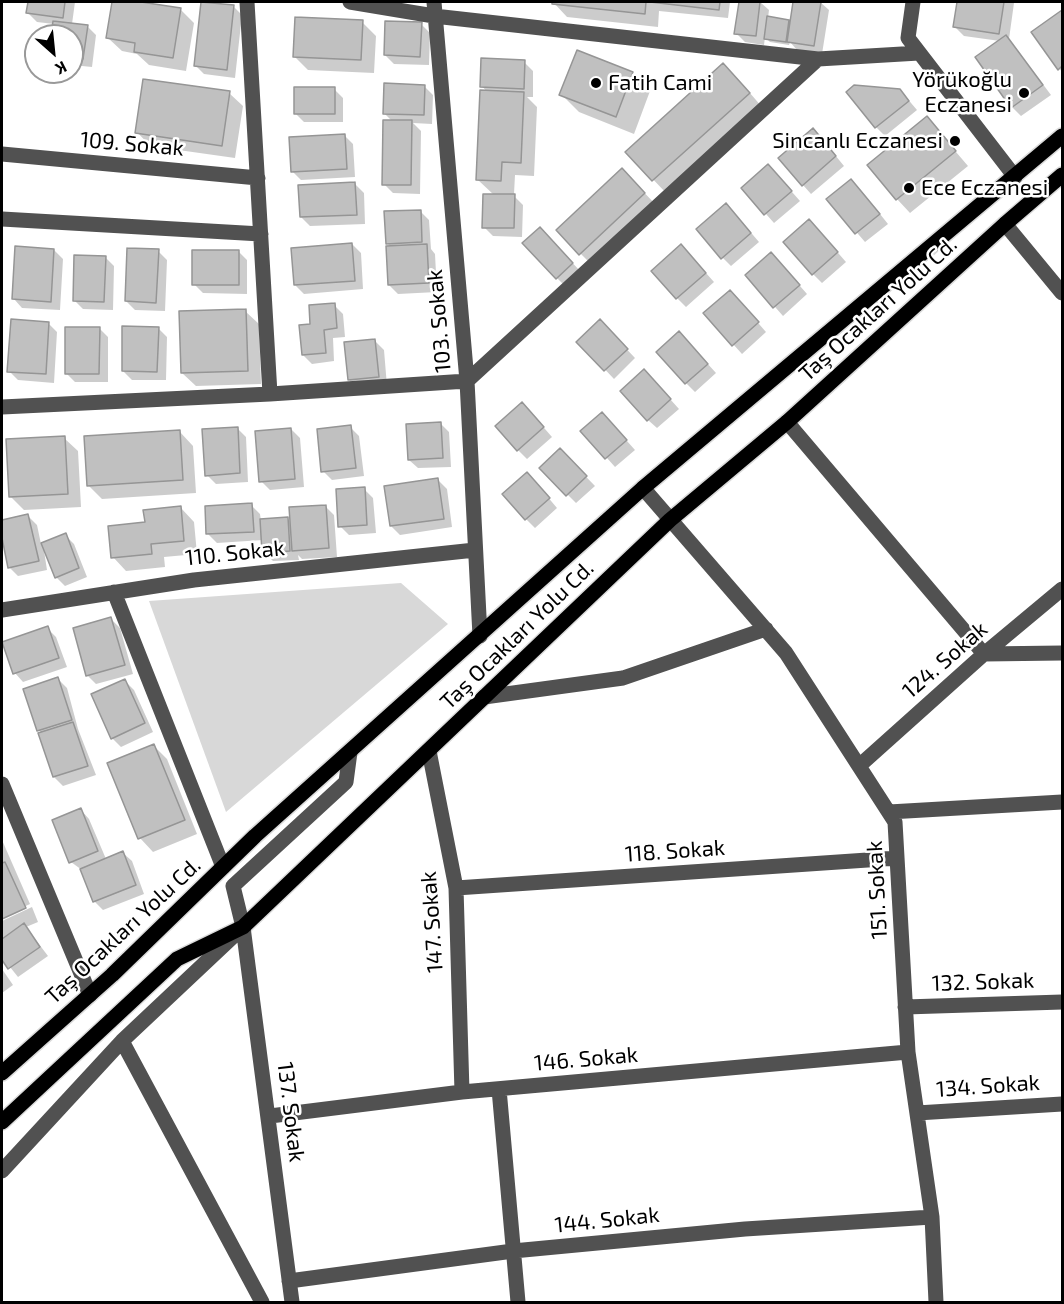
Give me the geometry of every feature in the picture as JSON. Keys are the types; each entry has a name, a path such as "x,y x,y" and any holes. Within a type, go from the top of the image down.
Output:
{"main road":[{"name":"Taş Ocakları Yolu Cd.","path":"2,1073 90,995 223,867 643,488 841,319 1062,136"},
{"name":"Taş Ocakları Yolu Cd.","path":"2,1122 177,959 243,927 670,520 787,422 1062,175"}],"street":[{"path":"247,2 270,394"},
{"path":"350,2 434,9 818,59 919,53"},
{"path":"913,2 908,38 1015,177"},
{"name":"103. Sokak","path":"434,9 467,381 480,636"},
{"path":"2,407 270,394 467,381 818,59"},
{"name":"109. Sokak","path":"2,154 258,178"},
{"path":"2,219 261,234"},
{"path":"1005,224 1062,293"},
{"path":"787,422 984,654 1062,653"},
{"name":"151. Sokak","path":"643,488 786,653 896,822 908,1052 932,1217 936,1302"},
{"name":"110. Sokak","path":"2,610 194,580 475,550"},
{"name":"124. Sokak","path":"860,766 984,654 1062,589"},
{"path":"114,592 223,867"},
{"path":"484,697 623,678 766,628"},
{"name":"147. Sokak","path":"429,751 456,888 462,1092"},
{"name":"137. Sokak","path":"292,1302 270,1116 243,927 233,886 346,782 350,752"},
{"path":"2,784 90,995"},
{"path":"889,812 1062,802"},
{"name":"118. Sokak","path":"456,888 897,858"},
{"path":"2,1171 122,1041 243,927"},
{"name":"132. Sokak","path":"905,1007 1062,1002"},
{"path":"122,1041 262,1302"},
{"name":"146. Sokak","path":"270,1116 462,1092 908,1052"},
{"path":"499,1089 518,1302"},
{"name":"134. Sokak","path":"916,1113 1062,1104"},
{"name":"144. Sokak","path":"289,1281 513,1251 745,1229 932,1217"}],"shaded area":[{"path":"401,583 448,624 226,812 149,601"}],"building":[{"path":"28,2 65,2 63,18 26,13"},
{"path":"112,2 141,2 181,8 173,58 134,52 135,43 106,38"},
{"path":"201,2 234,5 227,70 194,66"},
{"path":"552,2 646,2 645,14 552,4"},
{"path":"650,2 720,2 719,10"},
{"path":"739,2 760,2 756,36 734,34"},
{"path":"793,2 821,2 814,46 787,42"},
{"path":"957,2 1004,2 999,34 953,27"},
{"path":"1062,10 1062,66 1058,70 1031,32"},
{"path":"767,16 789,20 786,42 764,39"},
{"path":"295,17 363,20 361,60 293,57"},
{"path":"53,21 79,24 53,24"},
{"path":"385,21 422,22 420,57 384,55"},
{"path":"84,25 88,25 84,52"},
{"path":"1006,35 1043,85 1011,108 975,57"},
{"name":"Fatih Cami","path":"577,50 633,72 616,117 559,95"},
{"path":"481,58 525,60 524,89 480,87"},
{"path":"723,63 750,93 652,181 625,152"},
{"path":"143,79 230,91 222,146 135,133"},
{"path":"384,83 425,85 424,115 383,114"},
{"path":"854,85 900,89 909,101 875,128 846,92"},
{"path":"294,87 335,87 335,114 294,114"},
{"path":"480,90 524,92 521,163 502,162 501,181 476,180"},
{"path":"927,116 956,151 896,200 867,165"},
{"path":"383,120 412,120 411,185 382,185"},
{"path":"813,128 836,156 802,186 778,158"},
{"path":"345,134 347,169 291,172 289,137"},
{"path":"768,164 792,191 764,215 741,188"},
{"path":"622,168 645,193 579,255 556,230"},
{"path":"851,179 880,214 855,234 826,199"},
{"path":"355,182 357,215 300,217 298,185"},
{"path":"483,194 515,194 514,228 482,228"},
{"path":"726,203 751,233 721,259 696,229"},
{"path":"421,210 422,242 386,244 384,211"},
{"path":"809,219 838,252 812,275 783,242"},
{"path":"540,227 573,263 556,279 522,243"},
{"path":"352,243 355,281 294,285 291,248"},
{"path":"427,244 429,283 388,285 386,246"},
{"path":"681,244 706,273 676,299 651,271"},
{"path":"15,246 54,249 51,302 12,299"},
{"path":"127,248 159,249 156,303 125,301"},
{"path":"192,250 239,250 239,285 192,285"},
{"path":"771,252 800,285 773,308 745,275"},
{"path":"74,255 106,256 104,302 73,301"},
{"path":"730,290 759,322 732,346 703,313"},
{"path":"335,303 337,328 324,330 326,353 302,355 299,325 310,324 309,305"},
{"path":"246,309 248,371 181,373 179,311"},
{"path":"11,319 49,322 46,374 7,372"},
{"path":"600,319 628,349 604,371 576,342"},
{"path":"122,326 159,327 157,372 122,371"},
{"path":"65,327 100,327 99,374 65,374"},
{"path":"679,331 708,364 685,384 656,352"},
{"path":"375,339 379,377 348,380 344,342"},
{"path":"644,369 671,399 647,421 620,391"},
{"path":"522,402 544,427 517,451 495,426"},
{"path":"602,412 627,440 605,459 580,431"},
{"path":"441,422 443,458 408,460 406,424"},
{"path":"351,425 356,468 321,472 317,429"},
{"path":"238,427 240,473 205,476 202,429"},
{"path":"291,428 295,479 259,482 255,431"},
{"path":"180,430 183,480 87,486 84,436"},
{"path":"65,436 68,494 9,497 6,439"},
{"path":"560,448 587,476 566,496 539,468"},
{"path":"527,472 550,498 525,520 502,494"},
{"path":"438,478 444,519 390,526 384,486"},
{"path":"365,487 367,525 338,527 336,489"},
{"path":"252,503 254,532 206,534 205,506"},
{"path":"326,505 329,548 292,551 289,507"},
{"path":"181,506 184,541 151,544 152,554 111,558 108,526 145,522 143,510"},
{"path":"28,514 39,561 8,568 2,538 2,520"},
{"path":"288,517 290,551 262,553 260,519"},
{"path":"66,533 79,568 55,578 41,543"},
{"path":"111,617 125,665 86,676 73,628"},
{"path":"48,626 59,658 13,674 2,642"},
{"path":"58,677 72,720 37,731 23,689"},
{"path":"125,679 145,723 111,739 91,694"},
{"path":"73,722 88,766 53,777 38,733"},
{"path":"154,744 185,820 138,839 107,763"},
{"path":"81,808 98,851 69,863 52,820"},
{"path":"123,851 136,885 93,902 80,869"},
{"path":"5,862 26,908 2,919 2,863"},
{"path":"24,923 40,947 8,969 2,960 2,939"}],"place":[{"name":"Fatih Cami","path":"596,83"},
{"name":"Yörükoğlu Eczanesi","path":"1024,93"},
{"name":"Sincanlı Eczanesi","path":"955,141"},
{"name":"Ece Eczanesi","path":"909,188"}]}
